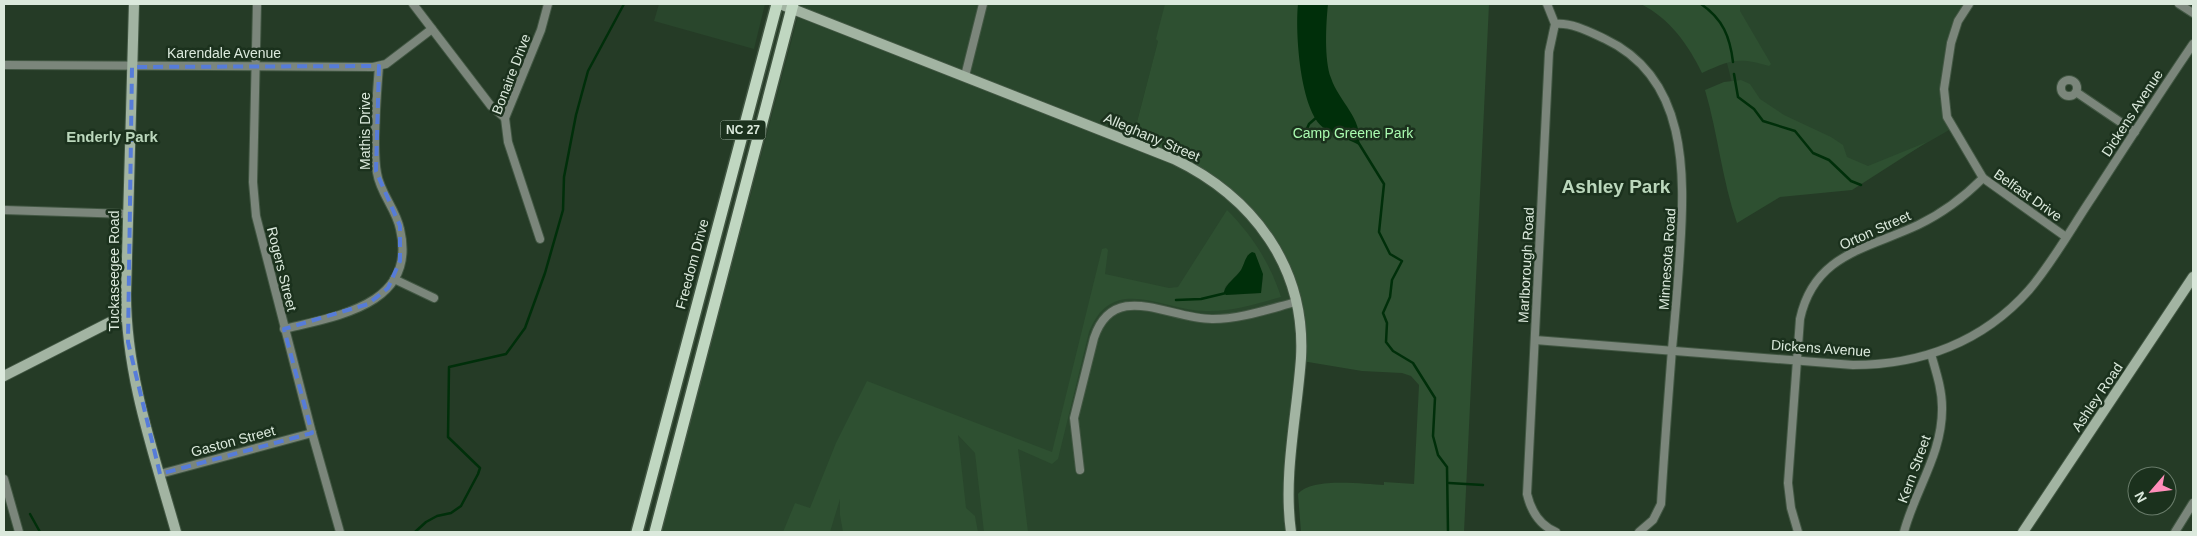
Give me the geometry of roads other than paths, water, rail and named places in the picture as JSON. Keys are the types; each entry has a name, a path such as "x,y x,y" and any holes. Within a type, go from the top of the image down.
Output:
{"main road":[{"name":"Freedom Drive","path":"637,532 779,4"},
{"name":"NC 27","path":"655,532 793,6"},
{"path":"697,305 712,310"}],"street":[{"name":"Tuckaseegee Road","path":"134,4 126,314 132,369 176,532"},
{"name":"Rogers Street","path":"257,4 254,201 284,329 340,532"},
{"path":"413,4 492,106 505,118"},
{"name":"Bonaire Drive","path":"540,239 508,142 505,118 541,30 548,4"},
{"name":"Alleghany Street","path":"779,4 793,6 1174,159 1215,182 1248,211 1272,242 1287,274 1296,302 1301,334 1301,355 1288,496 1291,532"},
{"path":"965,76 983,4"},
{"path":"1547,4 1555,24"},
{"name":"Belfast Drive","path":"1969,4 1953,35 1943,99 1952,126 1983,178 2066,237"},
{"path":"2179,4 2193,13"},
{"name":"Marlborough Road","path":"1555,24 1549,52 1527,494 1534,513 1544,525 1556,532"},
{"name":"Minnesota Road","path":"1555,24 1566,24 1600,37 1637,59 1658,85 1673,120 1681,158 1684,189 1660,504 1653,520 1644,531"},
{"path":"379,66 386,64 432,28"},
{"name":"Dickens Avenue","path":"1535,340 1868,365 1909,361 1964,341 1986,328 2010,309 2035,282 2193,44"},
{"name":"Karendale Avenue","path":"4,65 379,66"},
{"name":"Mathis Drive","path":"284,329 356,311 374,300 394,279 400,261 402,242 400,226 383,191 376,171 379,66"},
{"path":"2076,92 2135,132"},
{"name":"Orton Street","path":"1798,532 1791,508 1788,484 1803,306 1813,285 1826,270 1846,255 1934,217 1962,198 1983,178"},
{"path":"4,210 128,214"},
{"name":"Ashley Road","path":"2024,532 2193,277"},
{"path":"394,279 434,298"},
{"path":"1080,470 1074,418 1098,325 1106,315 1124,305 1135,304 1196,319 1223,319 1296,302"},
{"path":"4,376 126,314"},
{"name":"Kern Street","path":"1904,532 1935,451 1941,426 1941,391 1931,354"},
{"name":"Gaston Street","path":"160,474 312,433"},
{"path":"4,478 19,532"},
{"path":"2174,532 2193,503"}],"waterway":[{"path":"415,532 426,522 437,516 451,513 461,506 478,474 480,468 448,437 449,367 506,354 525,328 545,273 563,210 564,177 576,115 588,71 624,4"},
{"path":"1701,4 1715,16 1724,29 1730,44 1733,62"},
{"path":"1734,74 1738,97 1754,109 1763,121 1795,131 1813,153 1829,160 1851,181 1861,185"},
{"path":"1306,131 1309,124 1317,117"},
{"path":"1358,142 1384,184 1379,232 1390,254 1402,261 1392,280 1390,297 1383,313 1387,323 1386,342 1393,351 1413,363 1435,398 1433,436 1438,455 1447,467 1448,532"},
{"path":"1176,300 1201,299 1226,293"},
{"path":"1449,483 1483,485"},
{"path":"30,514 40,532"}],"district":[{"name":"Enderly Park","path":"112,137"},
{"name":"Ashley Park","path":"1616,186"}],"park label":[{"name":"Camp Greene Park","path":"1353,133"}]}
